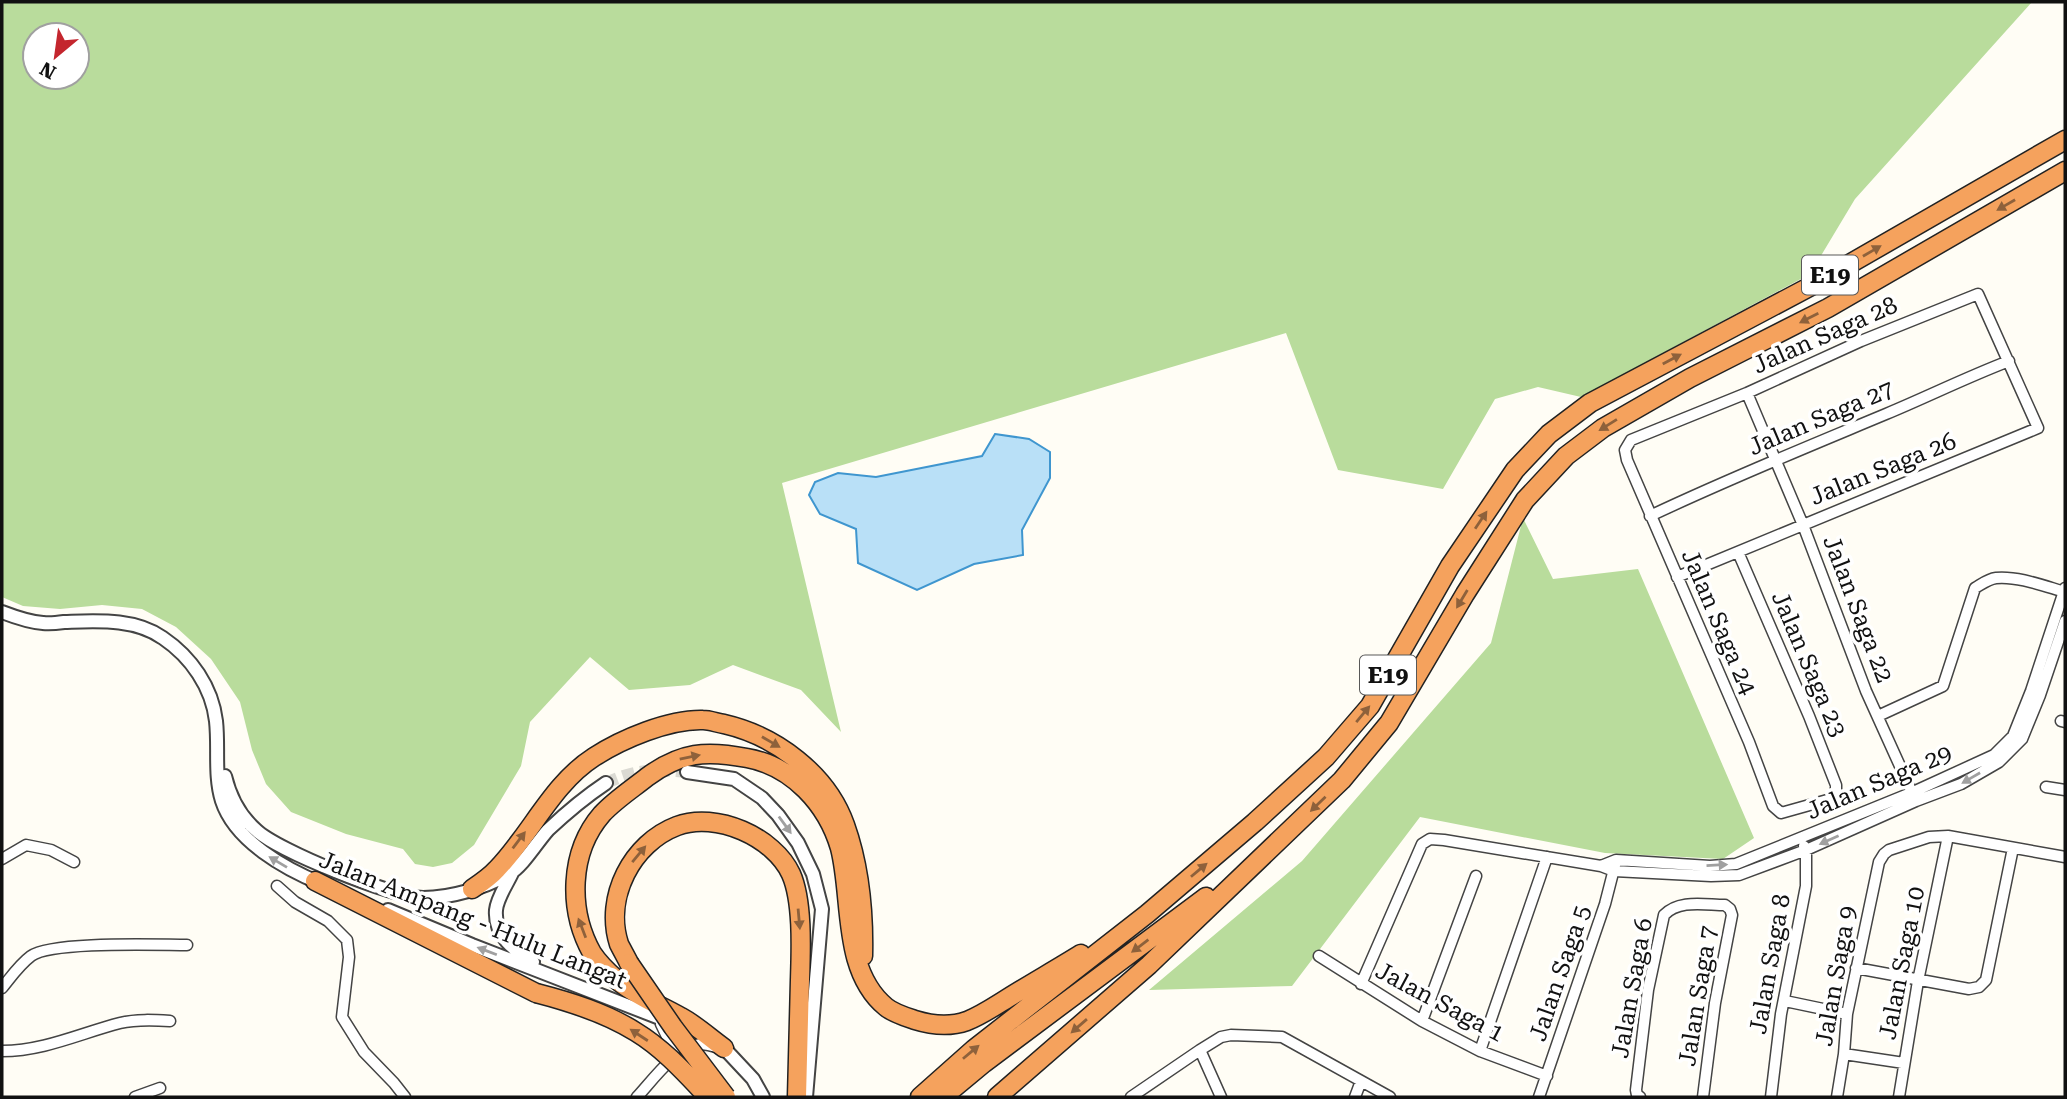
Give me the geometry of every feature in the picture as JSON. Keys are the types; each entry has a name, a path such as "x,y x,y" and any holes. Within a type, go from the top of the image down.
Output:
{"highway":[{"name":"E19","path":"920,1097 974,1049 1147,915 1326,757 1370,706 1450,566 1515,470 1549,434 1590,403 1813,285 2065,140"},
{"name":"E19","path":"943,1097 984,1063 1273,847 1342,780 1390,723 1465,594 1525,500 1566,456 1603,428 1690,378 1828,308 2065,171"},
{"path":"472,889 497,870 571,774 594,757 633,737 666,725 704,720 762,736 789,753 824,787 845,823 858,869 863,930 863,975"},
{"path":"724,1048 684,1018 647,1000 618,981 593,954 578,918 575,875 582,847 601,815 658,769 686,755 722,753 764,761 797,780 822,808 839,848 849,930 863,975 872,991 887,1008 909,1018 942,1025 964,1022 983,1014 1147,915"},
{"path":"726,1097 673,1027 629,963 619,943 617,894 630,867 645,847 663,833 680,825 706,822 739,828 757,837 776,853 791,874 797,898 801,948 797,1097"},
{"path":"997,1097 1149,965 1273,847"},
{"path":"316,881 536,993 574,1003 636,1032 676,1064 708,1097"}],"street":[{"name":"Jalan Saga 28","path":"1625,450 1631,440 1978,294 2009,361"},
{"name":"Jalan Saga 27","path":"1650,516 1706,489 2009,361"},
{"name":"Jalan Saga 26","path":"1677,577 2038,428 2009,361"},
{"name":"Jalan Saga 22","path":"1747,393 1802,524 1848,645 1914,797"},
{"name":"Jalan Saga 24","path":"1625,450 1650,516 1777,810"},
{"name":"Jalan Saga 23","path":"1738,552 1836,785 1836,793 1831,799 1781,813 1777,810"},
{"path":"1878,716 1943,686 1975,588 1995,578 2065,590"},
{"name":"Jalan Saga 29","path":"1615,866 1711,876 1739,875 1807,850 1994,755 2013,736 2065,590"},
{"name":"Jalan Ampang - Hulu Langat","path":"2,612 44,624 132,624 162,637 194,667 206,685 216,722 218,783 222,803 248,839 265,854 316,881 694,1032 724,1048 753,1079 763,1097"},
{"name":"Jalan Saga 29","path":"1361,984 1422,844 1430,839 1601,866 1736,864 1914,797 1961,784 1999,762 2022,739 2065,621"},
{"name":"Jalan Ampang - Hulu Langat","path":"216,745 228,790 241,814 257,832 281,847 382,889 421,898 472,889 512,873 548,831 583,799 606,783"},
{"path":"687,772 734,779 762,798 798,843 813,874 822,909 806,1097"},
{"path":"2046,787 2065,790"},
{"path":"1948,836 2065,857"},
{"name":"Jalan Saga 9","path":"1837,1097 1847,1014 1880,862 1889,850 1929,837 1948,836"},
{"name":"Jalan Saga 10","path":"1899,1097 1918,981 1948,836"},
{"path":"1801,839 1807,850"},
{"path":"2,859 26,845 51,850 74,862"},
{"path":"1856,968 1969,989 1979,987 1986,980 2013,848"},
{"name":"Jalan Saga 8","path":"1771,1097 1781,1014 1806,886 1807,850"},
{"path":"1480,1051 1547,857"},
{"name":"Jalan Saga 5","path":"1539,1097 1605,904 1615,866"},
{"path":"512,873 496,908 498,928 511,947 551,974"},
{"path":"1422,1021 1476,876"},
{"path":"277,886 295,902 328,921 347,940 349,957 342,1017 364,1052 405,1097"},
{"name":"Jalan Saga 6","path":"1638,1094 1648,990 1664,915 1679,905 1725,905"},
{"name":"Jalan Saga 7","path":"1703,1097 1714,1003 1732,915 1725,905"},
{"path":"2,988 33,955 58,947 187,945"},
{"name":"Jalan Saga 1","path":"1319,956 1422,1021 1480,1051 1547,1076"},
{"path":"1785,1001 1847,1014"},
{"path":"657,1016 672,1046 668,1063"},
{"path":"2,1051 44,1046 121,1023 170,1021"},
{"path":"1131,1097 1144,1093 1200,1050 1221,1037 1231,1035 1282,1037 1390,1097"},
{"path":"637,1097 668,1063 683,1051 700,1044 724,1048"},
{"path":"1200,1050 1221,1097"},
{"path":"1844,1054 1904,1063"},
{"path":"1355,1097 1361,1082"},
{"path":"135,1097 160,1088"}],"green space":[{"path":"2,2 2032,2 1855,199 1810,274 1581,397 1538,387 1495,399 1443,489 1338,470 1286,333 782,483 841,732 801,690 733,665 690,685 629,690 590,657 530,722 521,766 474,845 452,863 433,867 415,864 403,849 346,834 291,812 266,784 252,750 240,702 211,659 176,627 142,609 102,605 60,609 23,606 2,597"},
{"path":"1523,518 1553,579 1638,569 1754,838 1723,859 1605,853 1420,817 1292,986 1149,990 1302,861 1491,643"}],"water":[{"path":"995,434 1029,439 1050,452 1050,478 1022,530 1023,555 974,564 917,590 858,563 856,529 820,514 809,495 815,482 838,473 876,477 982,456"}],"tunnel":[{"path":"606,783 645,771 687,772"}]}
